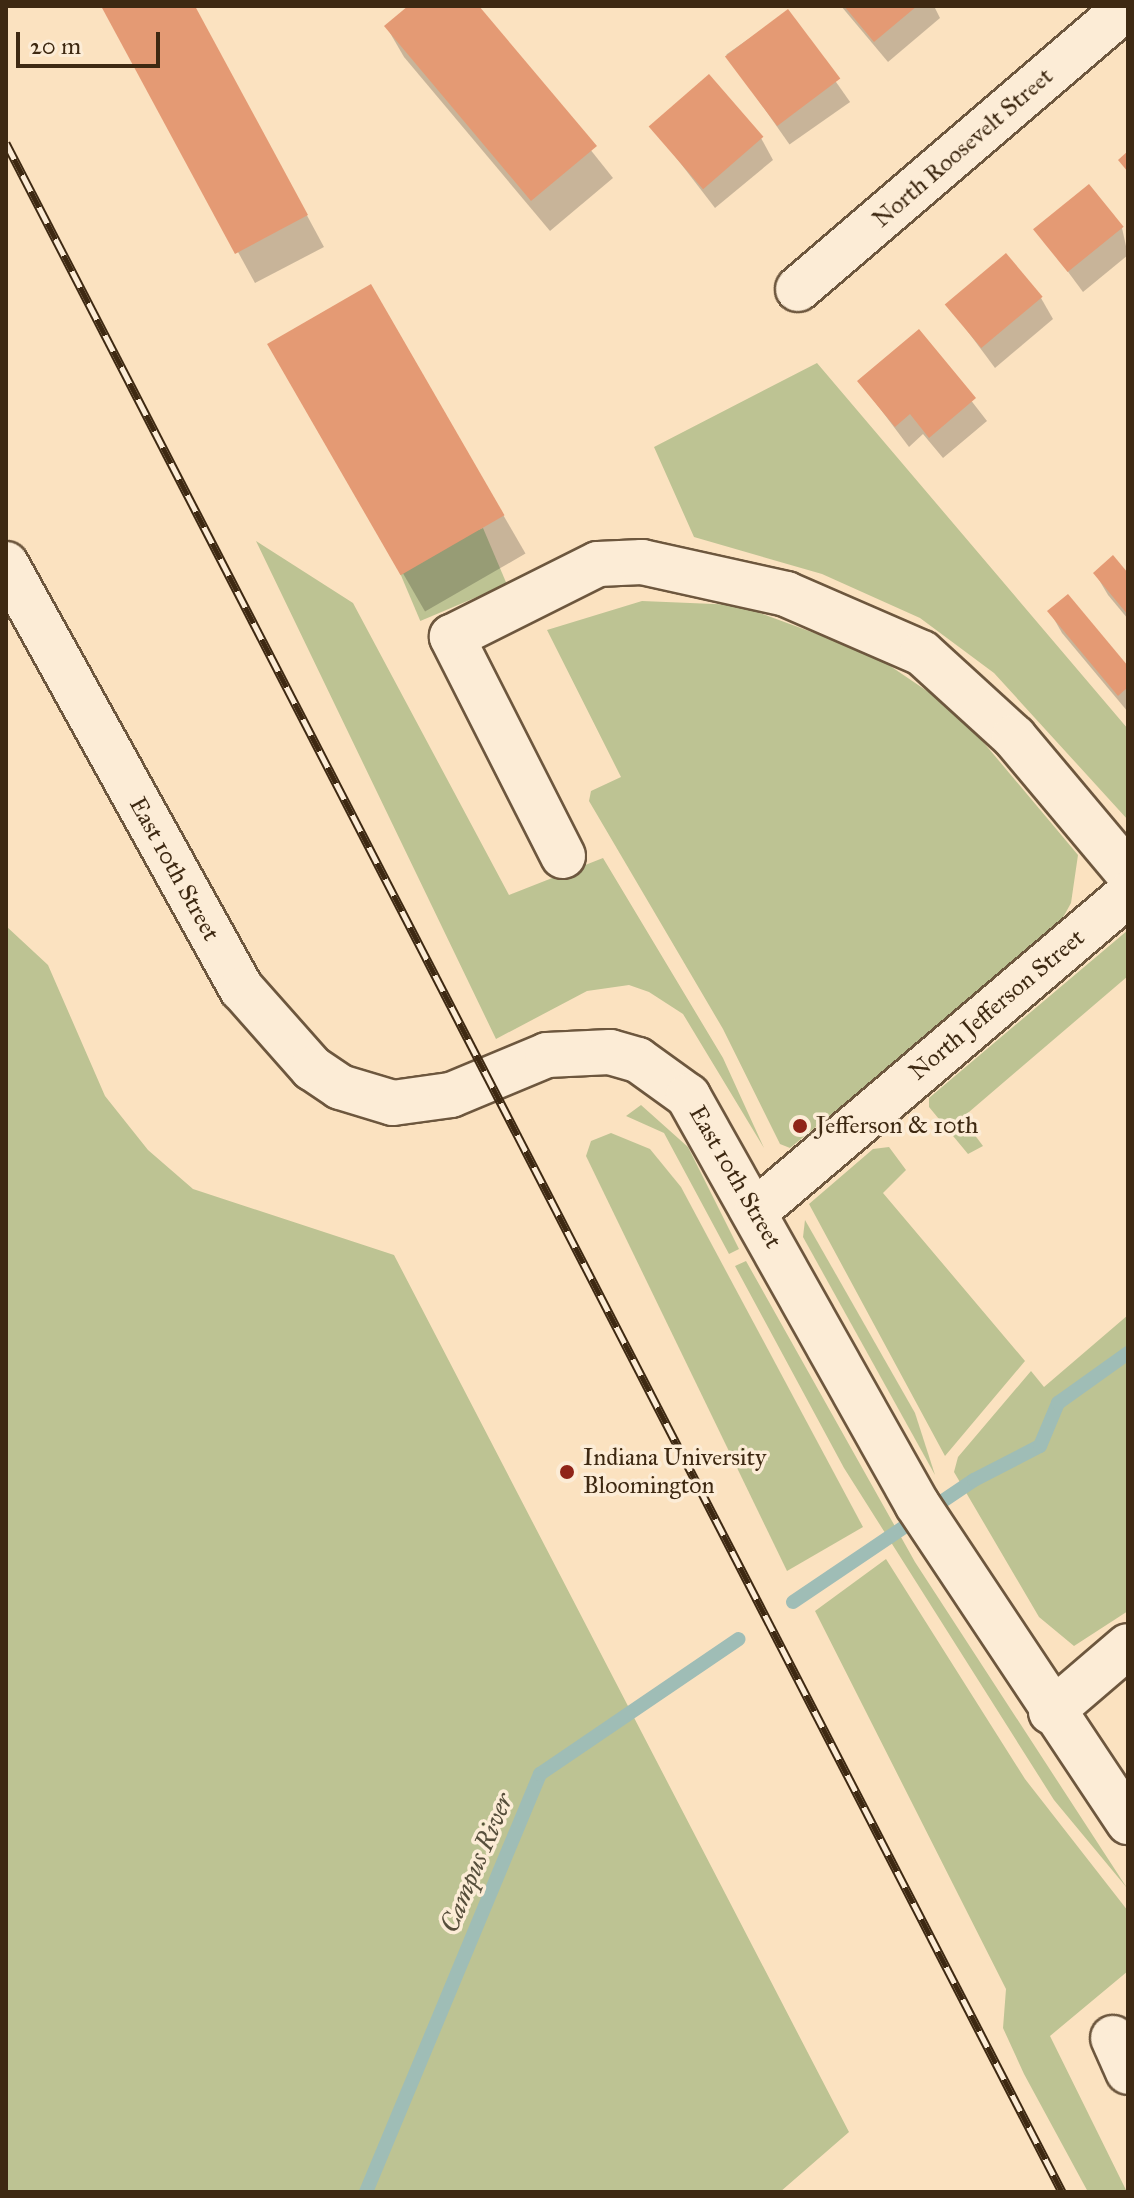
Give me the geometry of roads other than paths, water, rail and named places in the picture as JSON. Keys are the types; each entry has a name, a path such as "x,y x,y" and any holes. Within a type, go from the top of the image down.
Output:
{"street":[{"name":"North Roosevelt Street","path":"798,289 1128,6"},
{"path":"563,856 452,637 598,564 642,562 786,594 922,653 1014,737 1128,873"},
{"name":"East 10th Street","path":"6,564 242,989 312,1068 340,1087 393,1103 451,1095 547,1055 610,1052 638,1060 688,1096 757,1210 917,1504 1051,1712 1128,1822"},
{"name":"North Jefferson Street","path":"757,1210 1128,894"},
{"path":"1051,1712 1128,1646"}],"waterway":[{"name":"Campus River","path":"793,1602 974,1480 1040,1446 1058,1403 1128,1353"},
{"name":"Campus River","path":"366,2192 540,1774 739,1639"}],"railway":[{"path":"6,143 1062,2192"}],"place":[{"name":"Jefferson & 10th","path":"800,1126"},
{"name":"Indiana University Bloomington","path":"567,1472"}]}
